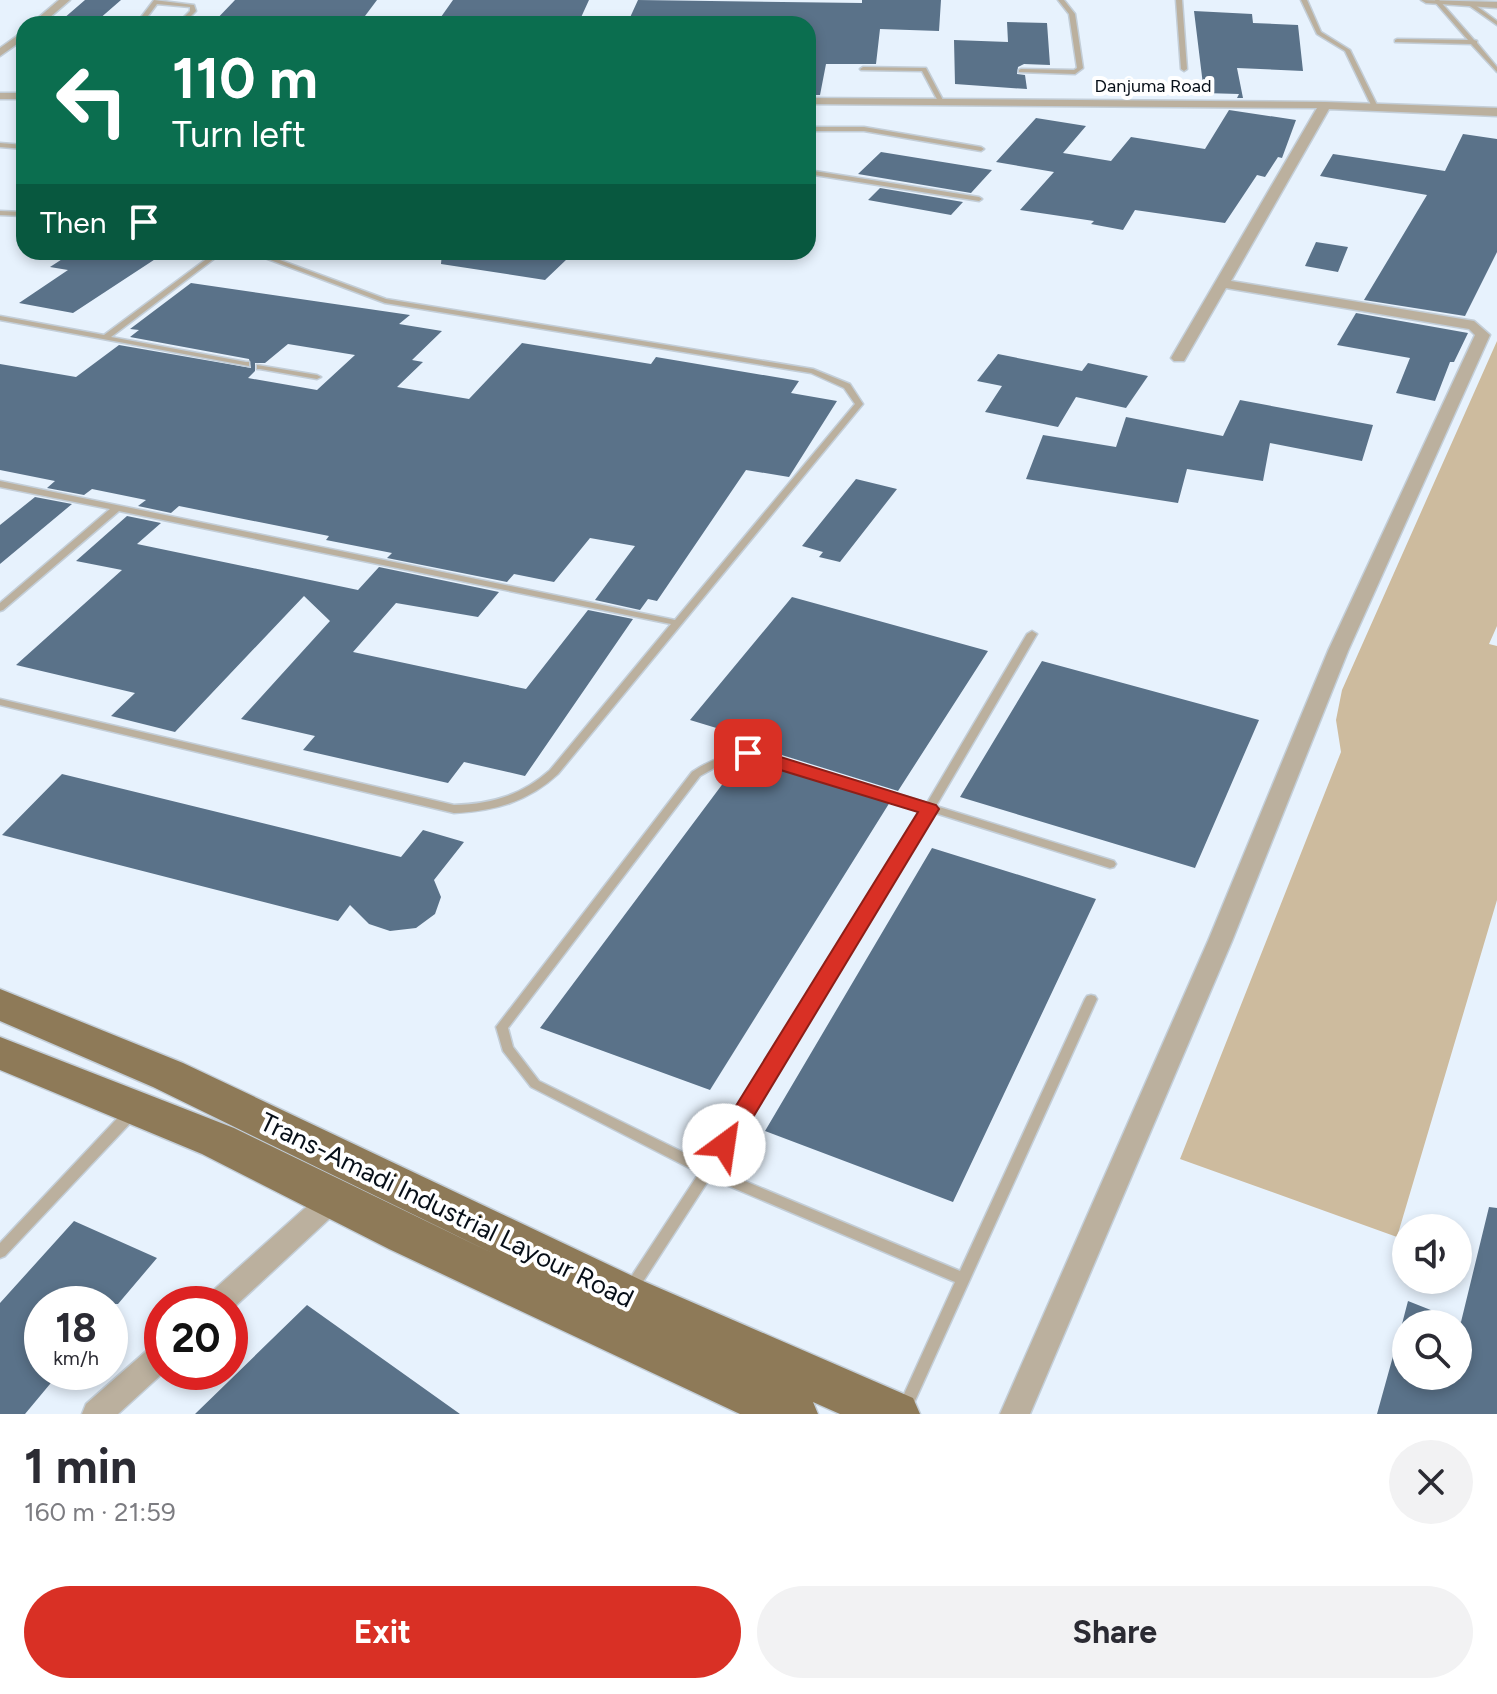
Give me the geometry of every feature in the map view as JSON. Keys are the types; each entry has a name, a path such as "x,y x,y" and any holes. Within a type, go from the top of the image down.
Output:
{"main road":[{"name":"Trans-Amadi Industrial Layour Road","path":"0,1004 168,1075 626,1296 895,1414"},
{"name":"Trans-Amadi Industrial Layour Road","path":"0,1053 218,1141 333,1199 793,1414"}],"street":[{"path":"46,16 65,0"},
{"path":"1426,0 1497,5"},
{"path":"0,53 16,40"},
{"name":"Danjuma Road","path":"816,101 1325,105 1497,112"},
{"path":"1179,358 1225,284 1325,105"},
{"path":"1015,1414 1214,955 1338,651 1483,335 1474,325 1225,284"},
{"path":"238,1286 333,1199"},
{"path":"97,1414 144,1371"}],"lane":[{"path":"1021,71 1078,71 1070,3 1061,0"},
{"path":"1179,0 1184,69"},
{"path":"1304,0 1319,33 1347,50 1375,107"},
{"path":"156,1 192,6 193,11 188,16"},
{"path":"1437,1 1497,70"},
{"path":"1469,3 1497,23"},
{"path":"1397,41 1475,42"},
{"path":"863,69 924,69 941,102"},
{"path":"816,129 864,129 981,149"},
{"path":"816,173 979,199"},
{"path":"106,337 209,260"},
{"path":"0,702 454,809 482,809 537,789 849,420 859,404 847,386 813,371 385,301 274,260"},
{"path":"0,318 246,364"},
{"path":"260,367 317,377"},
{"path":"0,484 678,623"},
{"path":"0,608 117,508"},
{"path":"626,1296 708,1171 930,809 1032,634"},
{"path":"964,1279 708,1171 535,1084 507,1048 502,1027 696,774 710,764 748,753 1110,864"},
{"path":"902,1414 1091,999"},
{"path":"0,1252 136,1107"}],"shaded area":[{"path":"1497,341 1497,626 1489,644 1497,646 1497,900 1404,1214 1392,1214 1392,1235 1180,1159 1341,752 1336,720 1342,690"}],"building":[{"path":"85,0 121,0 103,16 66,16"},
{"path":"235,0 377,0 365,16 220,16"},
{"path":"453,0 589,0 582,16 442,16"},
{"path":"638,0 862,3 862,0 941,0 939,31 880,29 876,64 826,64 820,95 816,95 816,16 631,16"},
{"path":"1194,11 1252,14 1253,23 1298,25 1303,71 1237,68 1243,98 1237,98 1239,94 1204,93"},
{"path":"1007,22 1047,23 1050,65 1024,64 1018,67 1017,74 1025,75 1027,89 955,84 954,40 1008,42"},
{"path":"1229,110 1296,120 1282,158 1278,157 1265,177 1257,175 1225,223 1135,210 1123,230 1091,224 1094,221 1020,210 1054,172 996,162 1036,118 1086,126 1063,153 1111,161 1131,137 1205,149"},
{"path":"1463,134 1497,139 1497,252 1465,316 1364,300 1427,195 1320,176 1333,154 1445,171"},
{"path":"881,152 992,170 971,193 858,174"},
{"path":"880,188 963,202 951,215 868,200"},
{"path":"1316,242 1348,247 1338,272 1305,266"},
{"path":"61,260 154,260 73,313 19,303 68,270 50,267"},
{"path":"441,260 566,260 545,280 441,264"},
{"path":"191,283 410,315 399,324 442,331 412,360 423,362 397,387 469,399 522,343 651,364 656,357 799,381 791,393 837,401 789,477 746,470 657,601 648,599 640,610 595,600 635,546 590,538 554,582 514,574 507,582 387,558 392,553 326,540 329,536 179,506 171,513 138,506 146,500 92,489 84,495 47,488 55,481 0,470 0,364 76,377 119,345 251,368 249,359 130,337 139,330 130,329","holes":["288,344 355,355 317,390 248,378 255,371 255,363 265,363"]},
{"path":"1356,313 1468,333 1454,362 1450,362 1435,401 1396,393 1410,358 1337,345"},
{"path":"998,354 1082,371 1088,363 1148,376 1126,408 1076,397 1058,427 985,412 1002,386 977,381"},
{"path":"1240,400 1373,425 1362,461 1270,443 1263,481 1187,469 1178,503 1026,479 1043,435 1116,447 1126,417 1223,436"},
{"path":"856,479 897,489 840,562 819,557 823,552 802,546"},
{"path":"35,497 72,504 0,564 0,525"},
{"path":"127,516 161,523 137,544 358,590 379,567 499,592 478,617 396,603 353,652 526,689 588,610 633,619 525,776 464,762 448,783 303,750 315,736 241,719 330,621 304,596 175,732 111,716 135,693 16,665 122,570 76,561"},
{"path":"792,597 988,651 898,791 772,752 749,750 756,740 690,720"},
{"path":"1042,661 1259,720 1195,868 960,797"},
{"path":"739,762 765,763 890,802 710,1090 540,1028"},
{"path":"62,774 401,857 423,830 464,842 434,880 441,897 435,914 416,928 390,931 369,924 350,905 338,921 2,835"},
{"path":"932,848 1096,899 953,1202 765,1131"},
{"path":"1489,1207 1497,1208 1497,1414 1377,1414 1392,1360 1392,1390 1472,1390 1472,1310 1464,1310 1468,1294 1472,1294 1472,1277"},
{"path":"74,1221 157,1258 128,1292 128,1286 24,1286 24,1390 45,1390 25,1414 0,1414 0,1303"},
{"path":"1408,1301 1431,1310 1406,1310"},
{"path":"307,1305 460,1414 195,1414 220,1390 248,1390 248,1362"}],"route":[{"path":"724,1145 930,809 748,753"}]}
